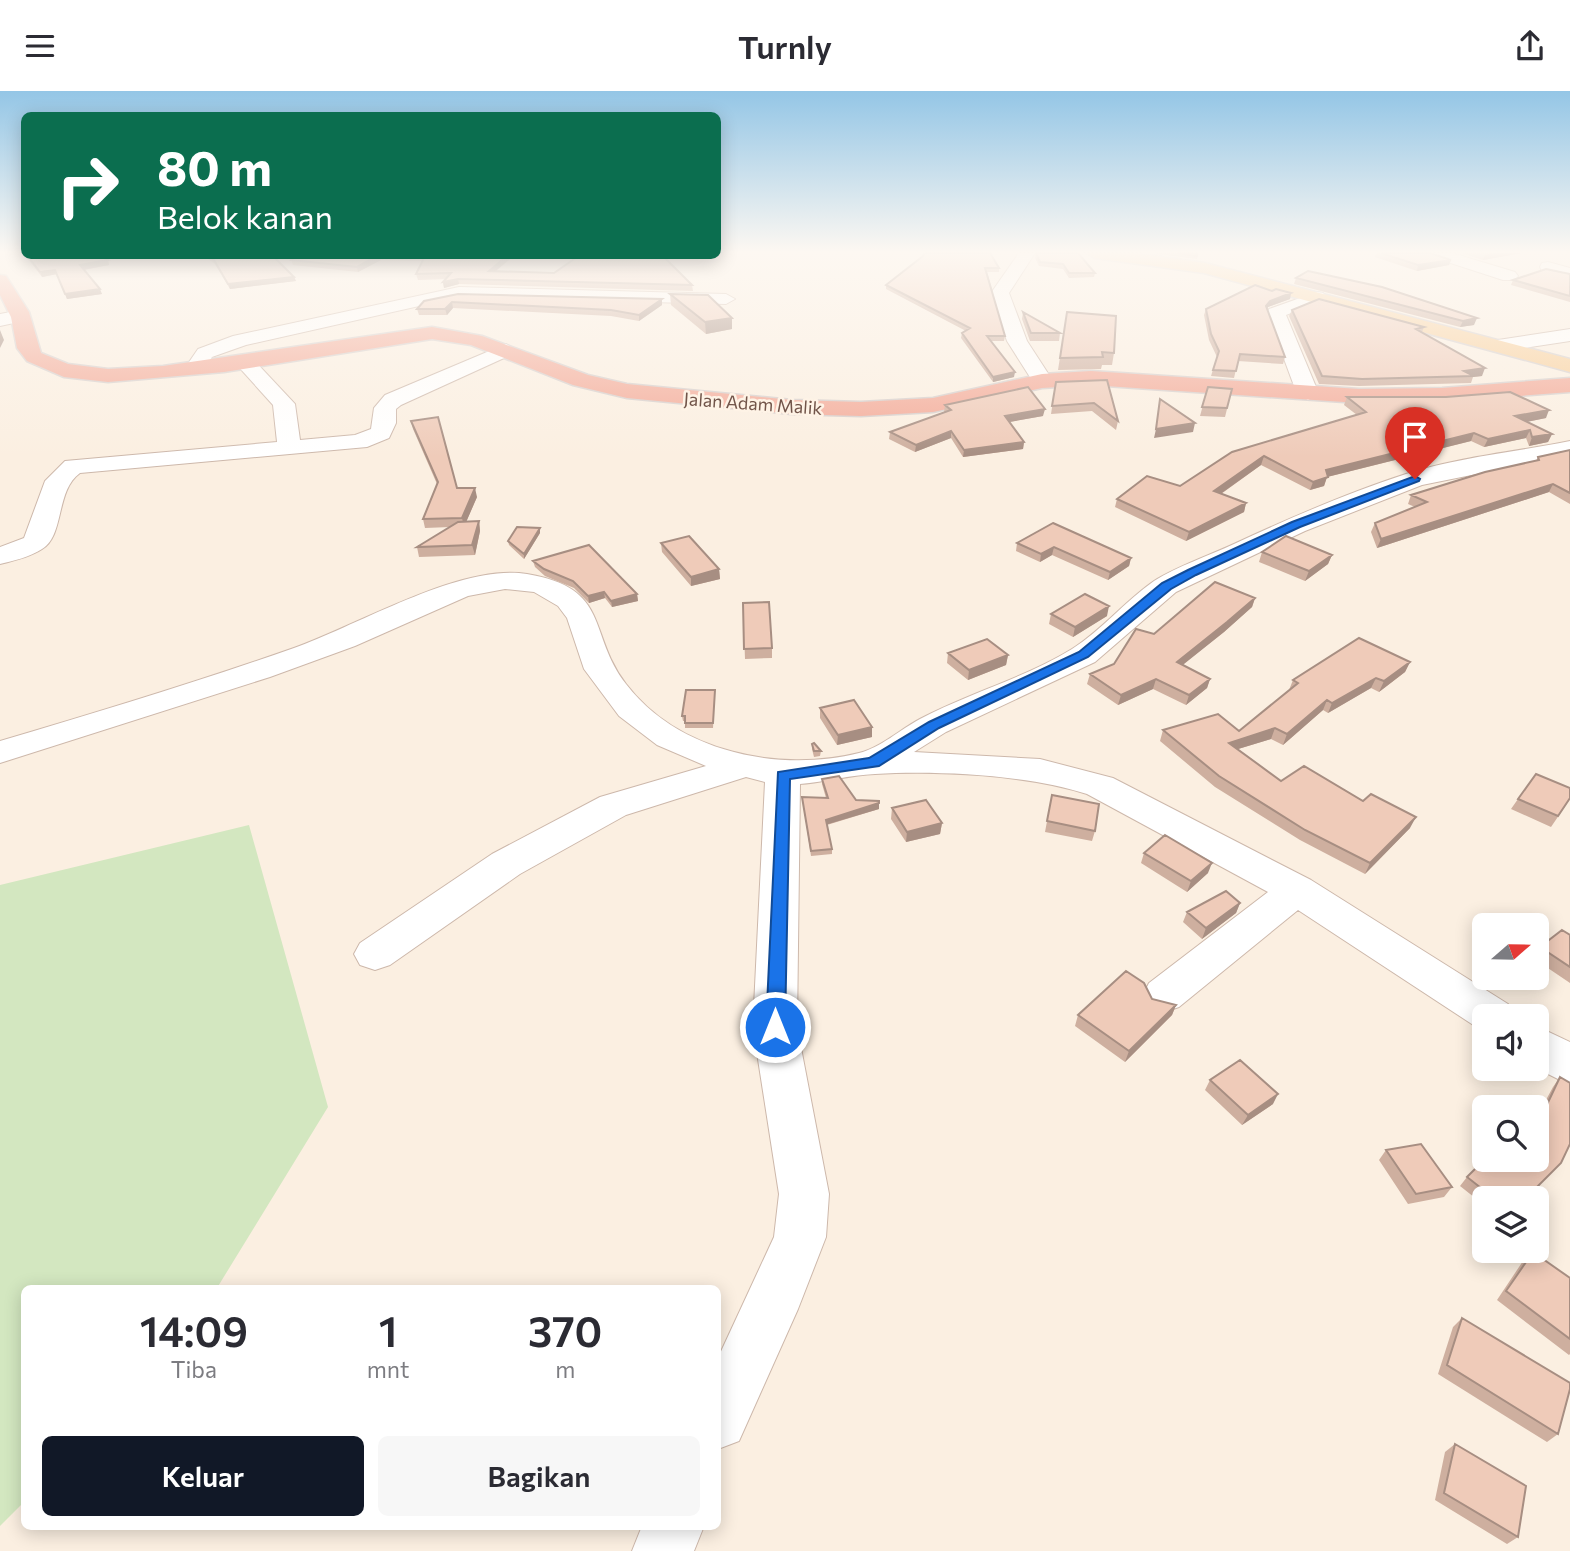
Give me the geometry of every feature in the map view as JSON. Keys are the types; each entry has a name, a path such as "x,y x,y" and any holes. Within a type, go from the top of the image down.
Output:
{"highway":[{"name":"Jalan Adam Malik","path":"13,321 31,355 44,364 59,369 118,375 194,369 376,339 432,333 463,337 506,350 580,380 627,391 792,407 860,409 933,405 1042,381 1116,379 1308,394 1442,395 1570,385"}],"main road":[{"path":"1404,321 1570,366"}],"street":[{"path":"194,369 205,353 240,340 326,321"},
{"path":"1010,321 1017,341 1042,381"},
{"path":"1279,321 1308,394"},
{"path":"1498,347 1570,335"},
{"path":"0,556 34,543 56,481 62,472 74,466 341,445 372,438 383,429 385,408 393,401 506,350"},
{"path":"244,361 284,404 289,449"},
{"path":"873,762 934,725 1084,655 1166,586 1296,525 1415,479 1570,448"},
{"path":"0,752 230,680 346,639 467,588 499,581 537,585 555,591 572,603 587,622 599,667 637,717 685,745 764,771"},
{"path":"375,954 506,864 613,807 764,771 873,762 1027,767 1079,778 1100,786 1297,890 1473,1004"},
{"path":"721,1414 779,1290 800,1237 804,1194 775,1027 764,771"},
{"path":"1164,995 1297,890"},
{"path":"1549,1052 1570,1066"},
{"path":"663,1551 671,1530"}],"green space":[{"path":"249,825 328,1107 219,1285 21,1285 21,1505 0,1526 0,885"}],"building":[{"path":"957,321 1001,321 1005,336 987,336 1015,372 993,377 962,333 970,328"},
{"path":"1026,321 1039,321 1060,333 1031,333"},
{"path":"1066,321 1116,321 1114,353 1102,352 1103,357 1060,358"},
{"path":"1208,321 1272,321 1285,357 1240,354 1236,371 1213,370 1219,351"},
{"path":"1297,321 1402,321 1424,327 1416,329 1485,368 1464,371 1474,376 1362,379 1322,376"},
{"path":"1107,380 1118,421 1094,403 1052,406 1056,382"},
{"path":"1028,387 1045,409 1005,416 1024,442 964,450 951,431 916,445 890,432 951,410 945,405"},
{"path":"1208,387 1232,389 1227,408 1202,407"},
{"path":"1510,392 1549,410 1515,416 1552,434 1532,437 1530,430 1488,439 1474,433 1326,470 1328,477 1313,482 1264,456 1214,491 1246,503 1189,532 1117,499 1147,476 1180,486 1232,452 1366,412 1347,397 1446,397"},
{"path":"1160,399 1195,423 1156,429"},
{"path":"438,417 457,488 475,488 462,518 423,519 438,482 411,421"},
{"path":"1570,450 1570,493 1553,484 1381,539 1375,523 1427,502 1411,495"},
{"path":"479,521 472,545 417,547 458,522"},
{"path":"1053,523 1131,558 1110,572 1054,547 1041,554 1017,543"},
{"path":"517,527 540,528 524,554 508,541"},
{"path":"689,536 719,569 691,577 661,543"},
{"path":"1286,536 1332,555 1309,571 1262,552"},
{"path":"589,545 637,594 611,601 604,592 588,596 573,581 544,569 533,561"},
{"path":"1215,582 1255,598 1177,662 1210,679 1189,695 1156,679 1121,695 1090,674 1114,664 1136,629 1154,634"},
{"path":"1085,594 1109,606 1075,627 1051,614"},
{"path":"769,602 772,648 744,649 743,603"},
{"path":"1359,638 1410,662 1384,681 1376,678 1332,703 1327,700 1287,734 1275,728 1229,743 1281,781 1304,766 1363,801 1371,794 1416,817 1370,863 1305,830 1219,776 1163,730 1218,714 1239,731 1298,683 1293,680"},
{"path":"987,639 1008,655 969,670 948,653"},
{"path":"686,690 715,690 713,723 685,723 685,716 682,716"},
{"path":"854,700 872,727 838,735 820,708"},
{"path":"814,743 821,751 814,751"},
{"path":"1536,774 1570,788 1570,798 1558,816 1518,799"},
{"path":"839,776 856,800 879,803 826,820 832,849 811,851 802,797 828,798 822,779"},
{"path":"1052,795 1099,804 1095,831 1047,821"},
{"path":"926,800 942,823 907,832 892,808"},
{"path":"1165,835 1212,863 1191,881 1144,853"},
{"path":"1226,891 1240,903 1206,928 1187,912"},
{"path":"1562,930 1570,935 1570,967 1549,953 1549,940"},
{"path":"1126,971 1144,983 1152,999 1176,1005 1129,1051 1078,1015"},
{"path":"1240,1060 1278,1094 1248,1115 1210,1080"},
{"path":"1560,1077 1570,1083 1570,1144 1561,1163 1538,1186 1478,1186 1467,1177 1472,1172 1549,1172 1549,1100"},
{"path":"1421,1144 1452,1187 1416,1194 1386,1150"},
{"path":"1525,1263 1549,1263 1570,1278 1570,1339 1506,1291"},
{"path":"1462,1318 1570,1383 1558,1434 1447,1365"},
{"path":"1455,1444 1526,1486 1518,1537 1444,1493"}],"route":[{"path":"775,1027 776,945 782,888 784,827 783,775 873,762 934,725 1084,655 1109,637 1166,586 1192,572 1296,525 1415,479"}]}
